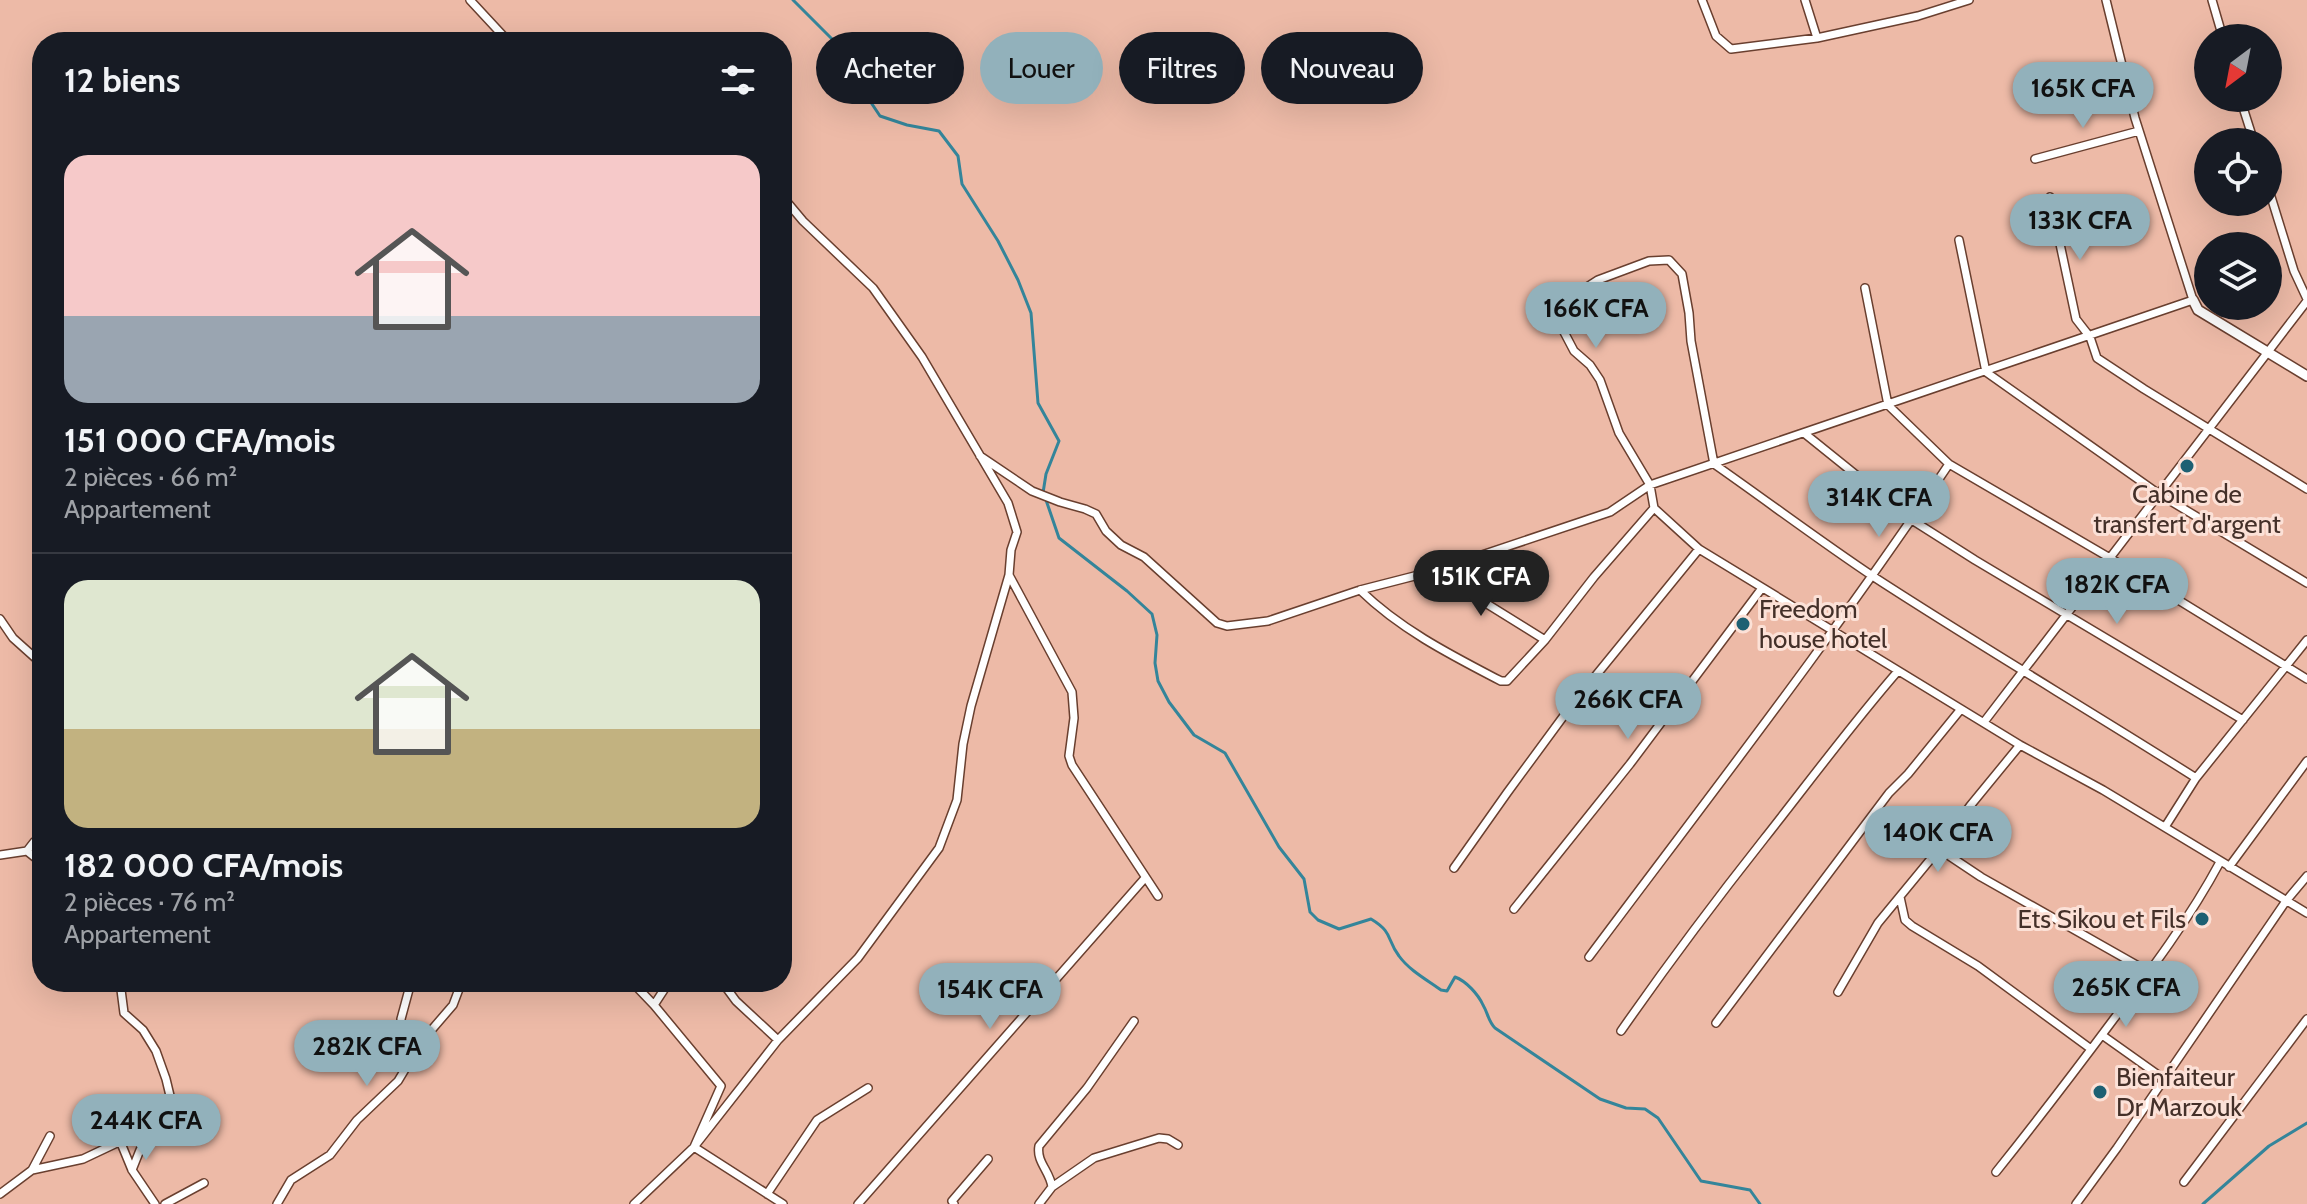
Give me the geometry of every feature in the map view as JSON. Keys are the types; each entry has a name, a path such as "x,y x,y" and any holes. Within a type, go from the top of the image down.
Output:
{"street":[{"path":"470,0 500,32"},
{"path":"1702,0 1716,36 1731,49 1817,38 1918,16 1969,0"},
{"path":"1805,0 1817,38"},
{"path":"2106,0 2139,131 2198,310 2307,376"},
{"path":"2212,0 2219,24"},
{"path":"2035,159 2139,131"},
{"path":"2050,197 2076,319 2090,337 2097,358 2307,489"},
{"path":"634,1204 694,1147 778,1040 858,958 939,848 957,800 971,706 1009,575 1011,550 1017,532 1008,503 922,357 873,288 792,207"},
{"path":"1984,722 2307,300 2294,271 2277,216"},
{"path":"1959,240 1986,372 2159,494 2307,583"},
{"path":"2196,778 2022,672 1872,575 1714,464 1682,274 1669,260 1649,261 1598,280 1570,298 1561,312 1564,332 1574,351 1590,365 1600,380 1619,433 1650,485 1654,508 1699,549 2020,745 2165,827 2307,913"},
{"path":"1865,288 1888,405 1949,464 2307,679"},
{"path":"980,456 1032,491 1096,514 1106,531 1121,545 1162,571 1173,585 1217,623 1227,626 1268,621 1360,590 1434,571 1610,512 1650,485 2193,300"},
{"path":"1804,433 1912,520 2243,720"},
{"path":"1589,957 1798,677 1949,464"},
{"path":"1360,590 1409,630 1501,681 1511,678 1545,640 1654,508"},
{"path":"1454,868 1571,706 1699,549"},
{"path":"1434,571 1545,640"},
{"path":"1009,575 1072,692 1074,718 1069,756 1072,765 1158,896"},
{"path":"1514,909 1630,764 1762,588"},
{"path":"0,619 13,638 32,655"},
{"path":"2165,827 2196,778 2307,640"},
{"path":"1621,1031 1746,861 1898,671"},
{"path":"1716,1023 1889,793 1961,709"},
{"path":"1838,992 1878,923 2020,745"},
{"path":"2229,867 2307,761"},
{"path":"0,855 27,851 32,845"},
{"path":"1939,849 1981,877 2149,972"},
{"path":"27,851 32,855"},
{"path":"1996,1172 2065,1087 2149,972 2220,862"},
{"path":"2076,1204 2286,901 2307,876"},
{"path":"858,1204 1145,878"},
{"path":"1900,897 1905,920 1912,926 1978,966 2091,1049"},
{"path":"121,992 124,1013 143,1030 156,1051 172,1104 171,1113 140,1150 132,1170"},
{"path":"405,1069 401,1019 408,992"},
{"path":"277,1204 291,1180 330,1155 368,1109 398,1081 422,1041 453,1005 458,992"},
{"path":"642,992 721,1086 694,1147"},
{"path":"654,1005 662,992"},
{"path":"729,992 778,1040"},
{"path":"2184,1182 2307,1019"},
{"path":"1052,1187 1051,1179 1037,1154 1039,1146 1087,1088 1134,1021"},
{"path":"2102,1035 2164,1079"},
{"path":"767,1194 817,1120 868,1088"},
{"path":"116,1131 132,1170 155,1204"},
{"path":"32,1170 50,1136"},
{"path":"1039,1204 1052,1187 1103,1154 1159,1138 1178,1145"},
{"path":"0,1194 32,1170 83,1159 121,1141"},
{"path":"694,1147 783,1204"},
{"path":"954,1204 952,1201 988,1159"},
{"path":"165,1204 204,1183"}],"waterway":[{"path":"793,0 854,61 866,95 880,116 939,131 958,156 962,184 998,241 1031,313 1038,403 1059,441 1046,474 1043,493"},
{"path":"1046,500 1059,538 1152,614 1157,635 1155,663 1158,681 1169,702 1194,735 1225,753 1279,847 1304,879 1310,912 1318,920 1339,929 1371,919 1387,932 1399,956 1418,974 1441,990 1447,991 1455,977 1463,982 1478,997 1495,1028 1600,1099 1626,1108 1645,1109 1658,1118 1701,1181 1750,1190 1760,1204"},
{"path":"2203,1204 2269,1146 2307,1123"}],"place":[{"name":"Cabine de transfert d'argent","path":"2187,466"},
{"name":"Freedom house hotel","path":"1743,624"},
{"name":"Ets Sikou et Fils","path":"2202,919"},
{"name":"Bienfaiteur Dr Marzouk","path":"2100,1092"}]}
